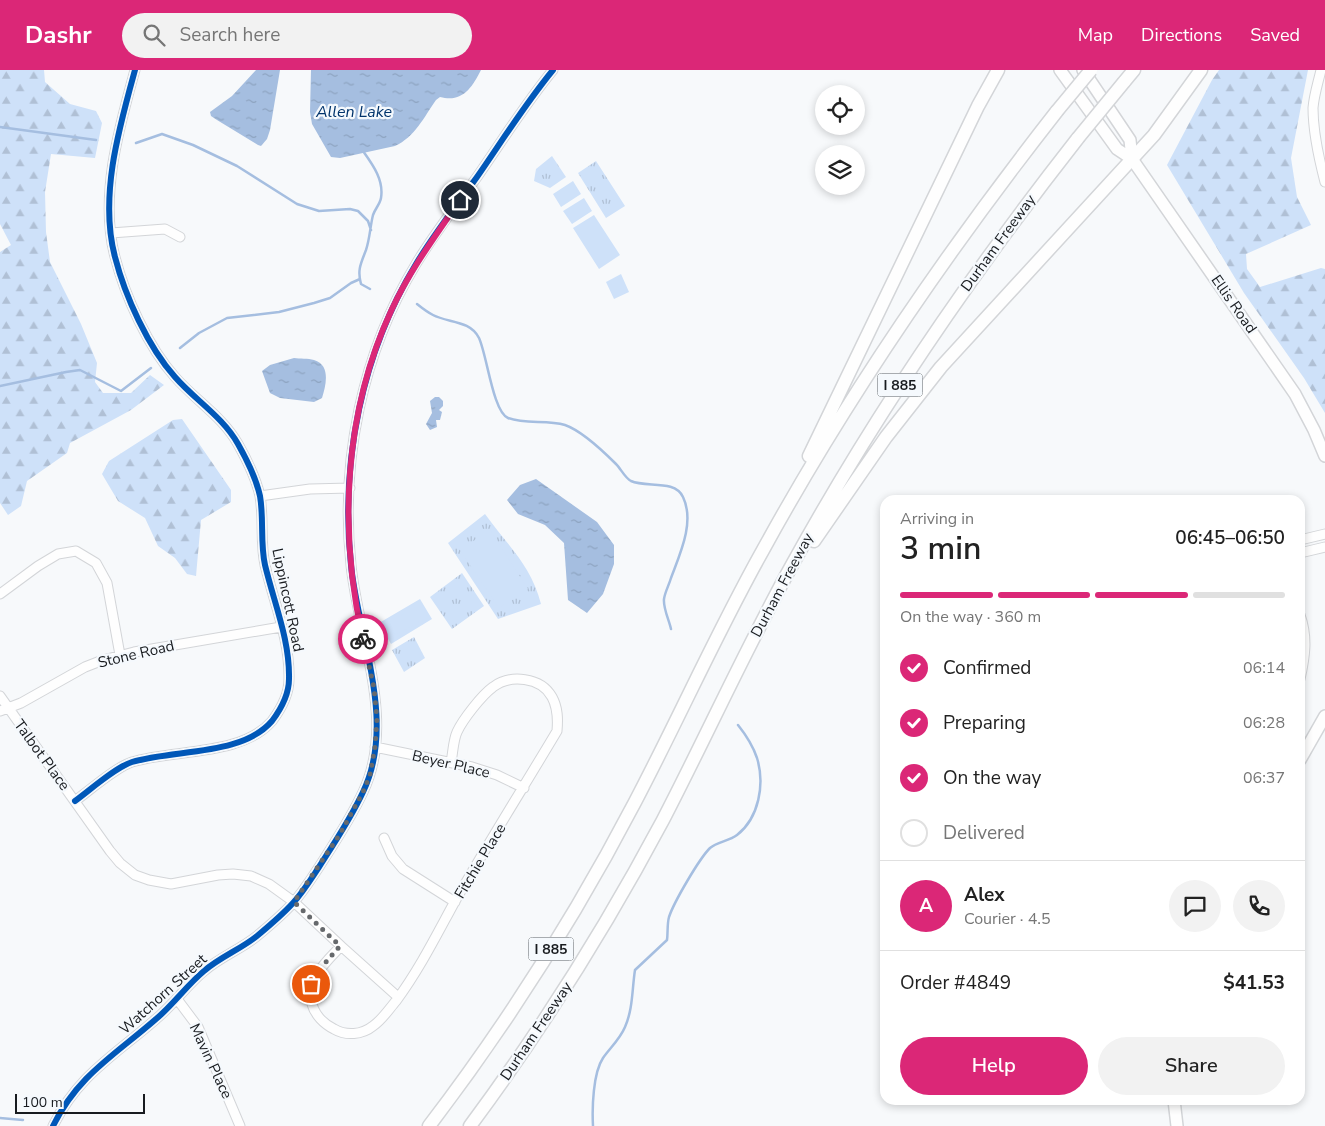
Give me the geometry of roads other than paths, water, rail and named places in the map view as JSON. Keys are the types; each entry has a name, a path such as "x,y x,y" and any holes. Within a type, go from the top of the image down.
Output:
{"highway":[{"path":"764,548 974,114 998,70"},
{"name":"I 885","path":"429,1126 514,1007 589,886 634,803 719,632 811,465 888,343 969,227 1057,111 1091,70"},
{"name":"Durham Freeway","path":"470,1126 546,1018 617,902 672,801 748,647 816,523 894,394 984,262 1078,138 1134,70"},
{"path":"748,647 828,519 913,402 971,333 1132,159 1164,122 1201,70"}],"main road":[{"name":"Ellis Road","path":"1060,70 1117,149 1132,159 1295,394 1325,456"},
{"name":"Ellis Road","path":"1083,70 1130,140 1132,159"},
{"path":"1305,751 1325,716"},
{"path":"1175,1105 1177,1126"}],"street":[{"name":"Lippincott Road","path":"75,802 130,762 239,743 260,733 273,720 286,698 289,681 287,655 264,562 260,496 253,475 236,441 216,415 174,377 160,357 124,287 114,255 111,233 110,192 114,158 135,70"},
{"name":"Watchorn Street","path":"52,1126 74,1092 93,1070 158,1018 205,970 232,951 254,939 294,902 340,834 363,792 370,775 377,719 374,688 357,610 348,529 356,420 373,357 392,308 417,262 553,70"},
{"path":"1321,70 1313,109 1318,157 1325,182"},
{"path":"111,233 165,230 180,237"},
{"path":"260,496 310,489 350,488"},
{"path":"1305,539 1325,534"},
{"path":"1305,552 1325,547"},
{"path":"0,594 58,554 76,551 96,563 107,583 120,655"},
{"name":"Stone Road","path":"4,710 21,703 85,667 120,655 281,627"},
{"path":"1305,632 1305,649"},
{"name":"Fitchie Place","path":"340,946 319,970 311,984 310,997 314,1009 327,1026 350,1034 361,1032 373,1026 413,976 557,731 558,713 551,696 538,684 522,679 508,679 493,687 466,717 456,733 451,762"},
{"name":"Talbot Place","path":"0,696 4,710 75,802 110,852 134,875 172,884 233,874 252,876 270,884 294,902 398,997"},
{"name":"Beyer Place","path":"375,747 451,762 497,775 524,788"},
{"path":"384,838 392,856 403,869 455,902"},
{"name":"Mavin Place","path":"177,999 198,1027 240,1126"}],"water":[{"path":"256,70 280,70 270,130 267,139 261,146 211,116 210,112 232,96"},
{"name":"Allen Lake","path":"311,70 481,70 470,88 460,96 454,98 440,97 436,100 414,132 402,142 395,146 340,158 331,157 312,124 310,112"},
{"path":"294,358 314,360 323,366 326,382 322,398 314,402 280,398 270,393 262,371 270,365"},
{"path":"435,397 439,397 443,401 443,406 439,410 442,412 440,420 436,420 437,427 430,430 426,424 432,413 430,401"},
{"path":"536,479 597,522 614,545 614,564 603,594 587,613 568,600 564,543 545,525 518,514 507,500 520,485"}],"waterway":[{"path":"0,127 96,140"},
{"path":"136,143 162,134 193,145 237,166 297,204 319,211 350,209 358,211 368,221 371,230"},
{"path":"363,151 377,173 381,185 380,200 373,215 360,271 361,284 370,289"},
{"path":"180,348 199,333 227,318 279,312 314,303 330,298 360,279"},
{"path":"417,304 439,318 464,325 475,332 482,346 494,395 503,414 508,418 565,425 578,432 605,453 631,481 667,486 679,491 686,507 687,527 682,548 664,599 665,610 671,629"},
{"path":"0,386 80,370 121,391 151,368"},
{"path":"593,1126 593,1101 597,1072 603,1058 620,1036 628,1020 635,970 667,940 668,920 672,910 687,881 705,854 713,846 730,839 745,828 755,810 760,789 759,768 753,749 738,725"},
{"path":"0,1118 23,1120"}]}
